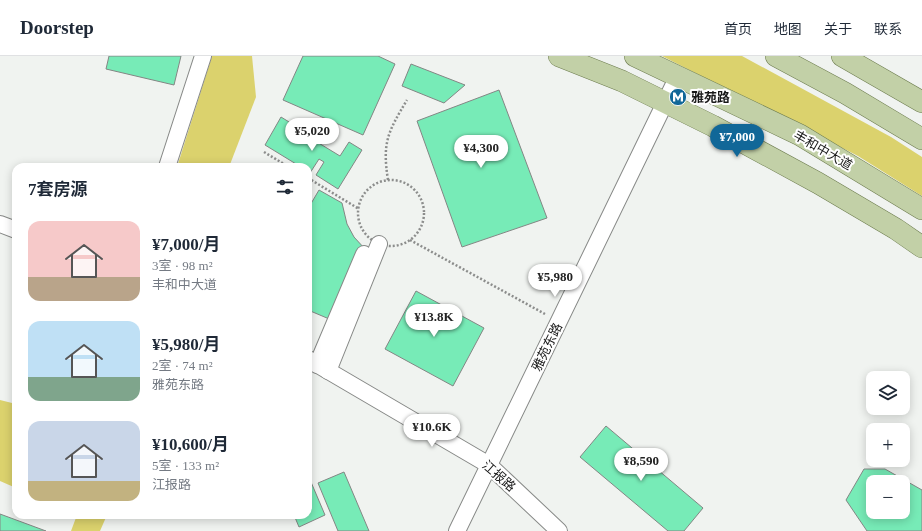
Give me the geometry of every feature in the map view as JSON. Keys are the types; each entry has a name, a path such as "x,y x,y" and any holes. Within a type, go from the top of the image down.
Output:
{"main road":[{"path":"558,56 622,81 713,126 818,183 896,229 922,247"},
{"name":"丰和中大道","path":"634,56 800,135 922,209"},
{"path":"776,56 845,93 922,139"},
{"path":"842,56 922,102"}],"street":[{"path":"168,163 203,56"},
{"name":"雅苑东路","path":"457,531 678,76"},
{"path":"0,224 12,228"},
{"path":"318,365 375,241"},
{"name":"江报路","path":"318,365 490,465 559,531"}],"path":[{"path":"388,180 385,163 386,144 392,125 407,100"},
{"path":"264,152 282,163"},
{"path":"312,180 359,209"},
{"path":"388,180 398,181 408,185 417,192 422,202 424,212 422,223 418,232 410,240 401,245 390,246 375,241 363,230 359,220 359,209 362,198 368,190 377,183 388,180"},
{"path":"410,240 559,322"}],"shaded area":[{"path":"212,56 252,56 256,97 231,163 178,163"},
{"path":"662,56 742,56 891,137 922,157 922,196 858,156"},
{"path":"0,400 12,403 12,486 0,481"},
{"path":"76,519 105,519 100,531 71,531"}],"building":[{"path":"109,56 181,56 174,85 106,69"},
{"path":"303,56 378,56 395,64 363,135 283,100"},
{"path":"411,64 465,85 444,103 402,86"},
{"path":"499,90 547,218 462,247 417,121"},
{"path":"281,117 307,133 313,124 323,130 317,142 340,156 349,142 362,150 338,189 316,175 324,162 319,159 312,170 312,163 294,163 265,145"},
{"path":"319,190 342,203 347,224 354,237 365,249 334,321 312,312 312,202"},
{"path":"416,291 484,328 453,386 385,349"},
{"path":"606,426 703,508 684,531 668,531 580,457"},
{"path":"864,469 885,469 896,475 866,475 866,519 910,519 910,483 922,490 922,531 867,531 846,500"},
{"path":"344,472 369,531 338,531 318,483"},
{"path":"312,484 325,515 299,527 296,519 312,519"},
{"path":"0,514 46,531 0,531"}],"place":[{"name":"雅苑路","path":"678,97"}]}
